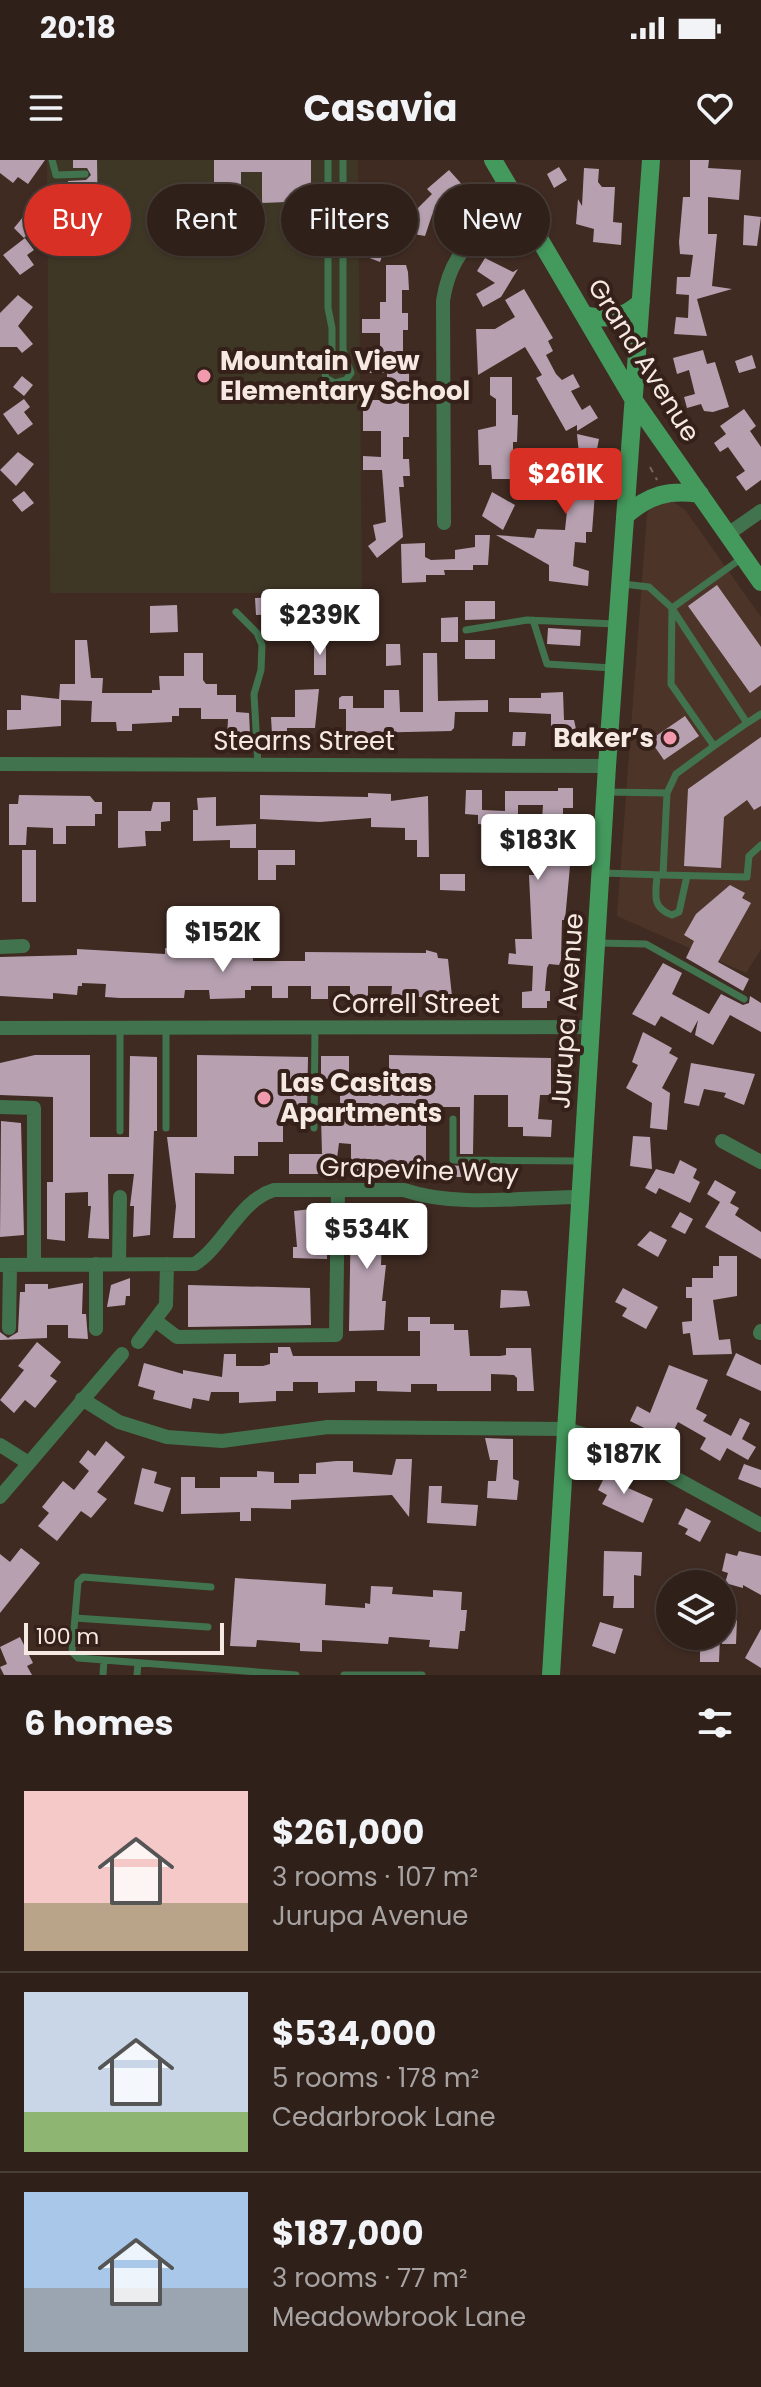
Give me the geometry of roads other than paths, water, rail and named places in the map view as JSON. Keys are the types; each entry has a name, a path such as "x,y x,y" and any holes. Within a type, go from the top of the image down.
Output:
{"main road":[{"name":"Grand Avenue","path":"493,160 507,184"},
{"name":"Jurupa Avenue","path":"551,1675 607,766 651,160"},
{"name":"Grand Avenue","path":"549,256 635,402 761,582"},
{"path":"584,315 615,317 629,313 641,302"},
{"path":"625,516 644,499 661,494 679,491 700,494"}],"street":[{"path":"444,523 443,301 455,256"},
{"path":"728,534 761,511"},
{"name":"Stearns Street","path":"0,764 607,766"},
{"path":"0,947 23,946"},
{"name":"Correll Street","path":"0,1028 592,1027"},
{"path":"0,1107 34,1108 34,1265"},
{"path":"722,1141 761,1162"},
{"name":"Grapevine Way","path":"5,1265 195,1264 207,1256 260,1194 274,1190 404,1190 421,1196 453,1198 580,1197"},
{"path":"156,1321 177,1337 336,1335 338,1190"},
{"path":"119,1264 120,1197"},
{"path":"96,1264 96,1329"},
{"path":"138,1342 166,1305 167,1264"},
{"path":"5,1265 9,1328"},
{"path":"0,1497 122,1354"},
{"path":"82,1399 119,1422 167,1437 222,1441 328,1427 567,1429 615,1445 761,1525"},
{"path":"0,1445 27,1462"}],"lane":[{"path":"52,160 56,175 85,174"},
{"path":"328,160 328,308 332,340 324,369 326,378 335,383 346,380 351,373 343,350 343,160"},
{"path":"672,608 744,557"},
{"path":"620,583 649,587 672,608 747,723"},
{"path":"672,608 671,684 714,746"},
{"path":"236,612 257,633 262,645 261,670 254,694 258,765"},
{"path":"466,630 533,620 617,624"},
{"path":"533,620 547,664 614,668"},
{"path":"687,876 679,912 672,915 660,911 656,905 667,793 676,774 761,714"},
{"path":"606,792 667,793"},
{"path":"601,873 747,877 749,856 761,845"},
{"path":"597,943 646,944 744,999"},
{"path":"314,1128 315,1028"},
{"path":"120,1029 120,1131"},
{"path":"166,1029 166,1128"},
{"path":"453,1119 453,1160 583,1161"},
{"path":"211,1587 83,1577 78,1582 72,1652 78,1658 212,1672 296,1675"},
{"path":"75,1618 208,1627"},
{"path":"103,1675 104,1660"},
{"path":"137,1675 138,1663"},
{"path":"177,1666 177,1675"},
{"path":"344,1675 422,1675"}],"place":[{"name":"Mountain View Elementary School","path":"204,376"},
{"name":"Baker’s","path":"670,738"},
{"name":"Las Casitas Apartments","path":"264,1098"}]}
